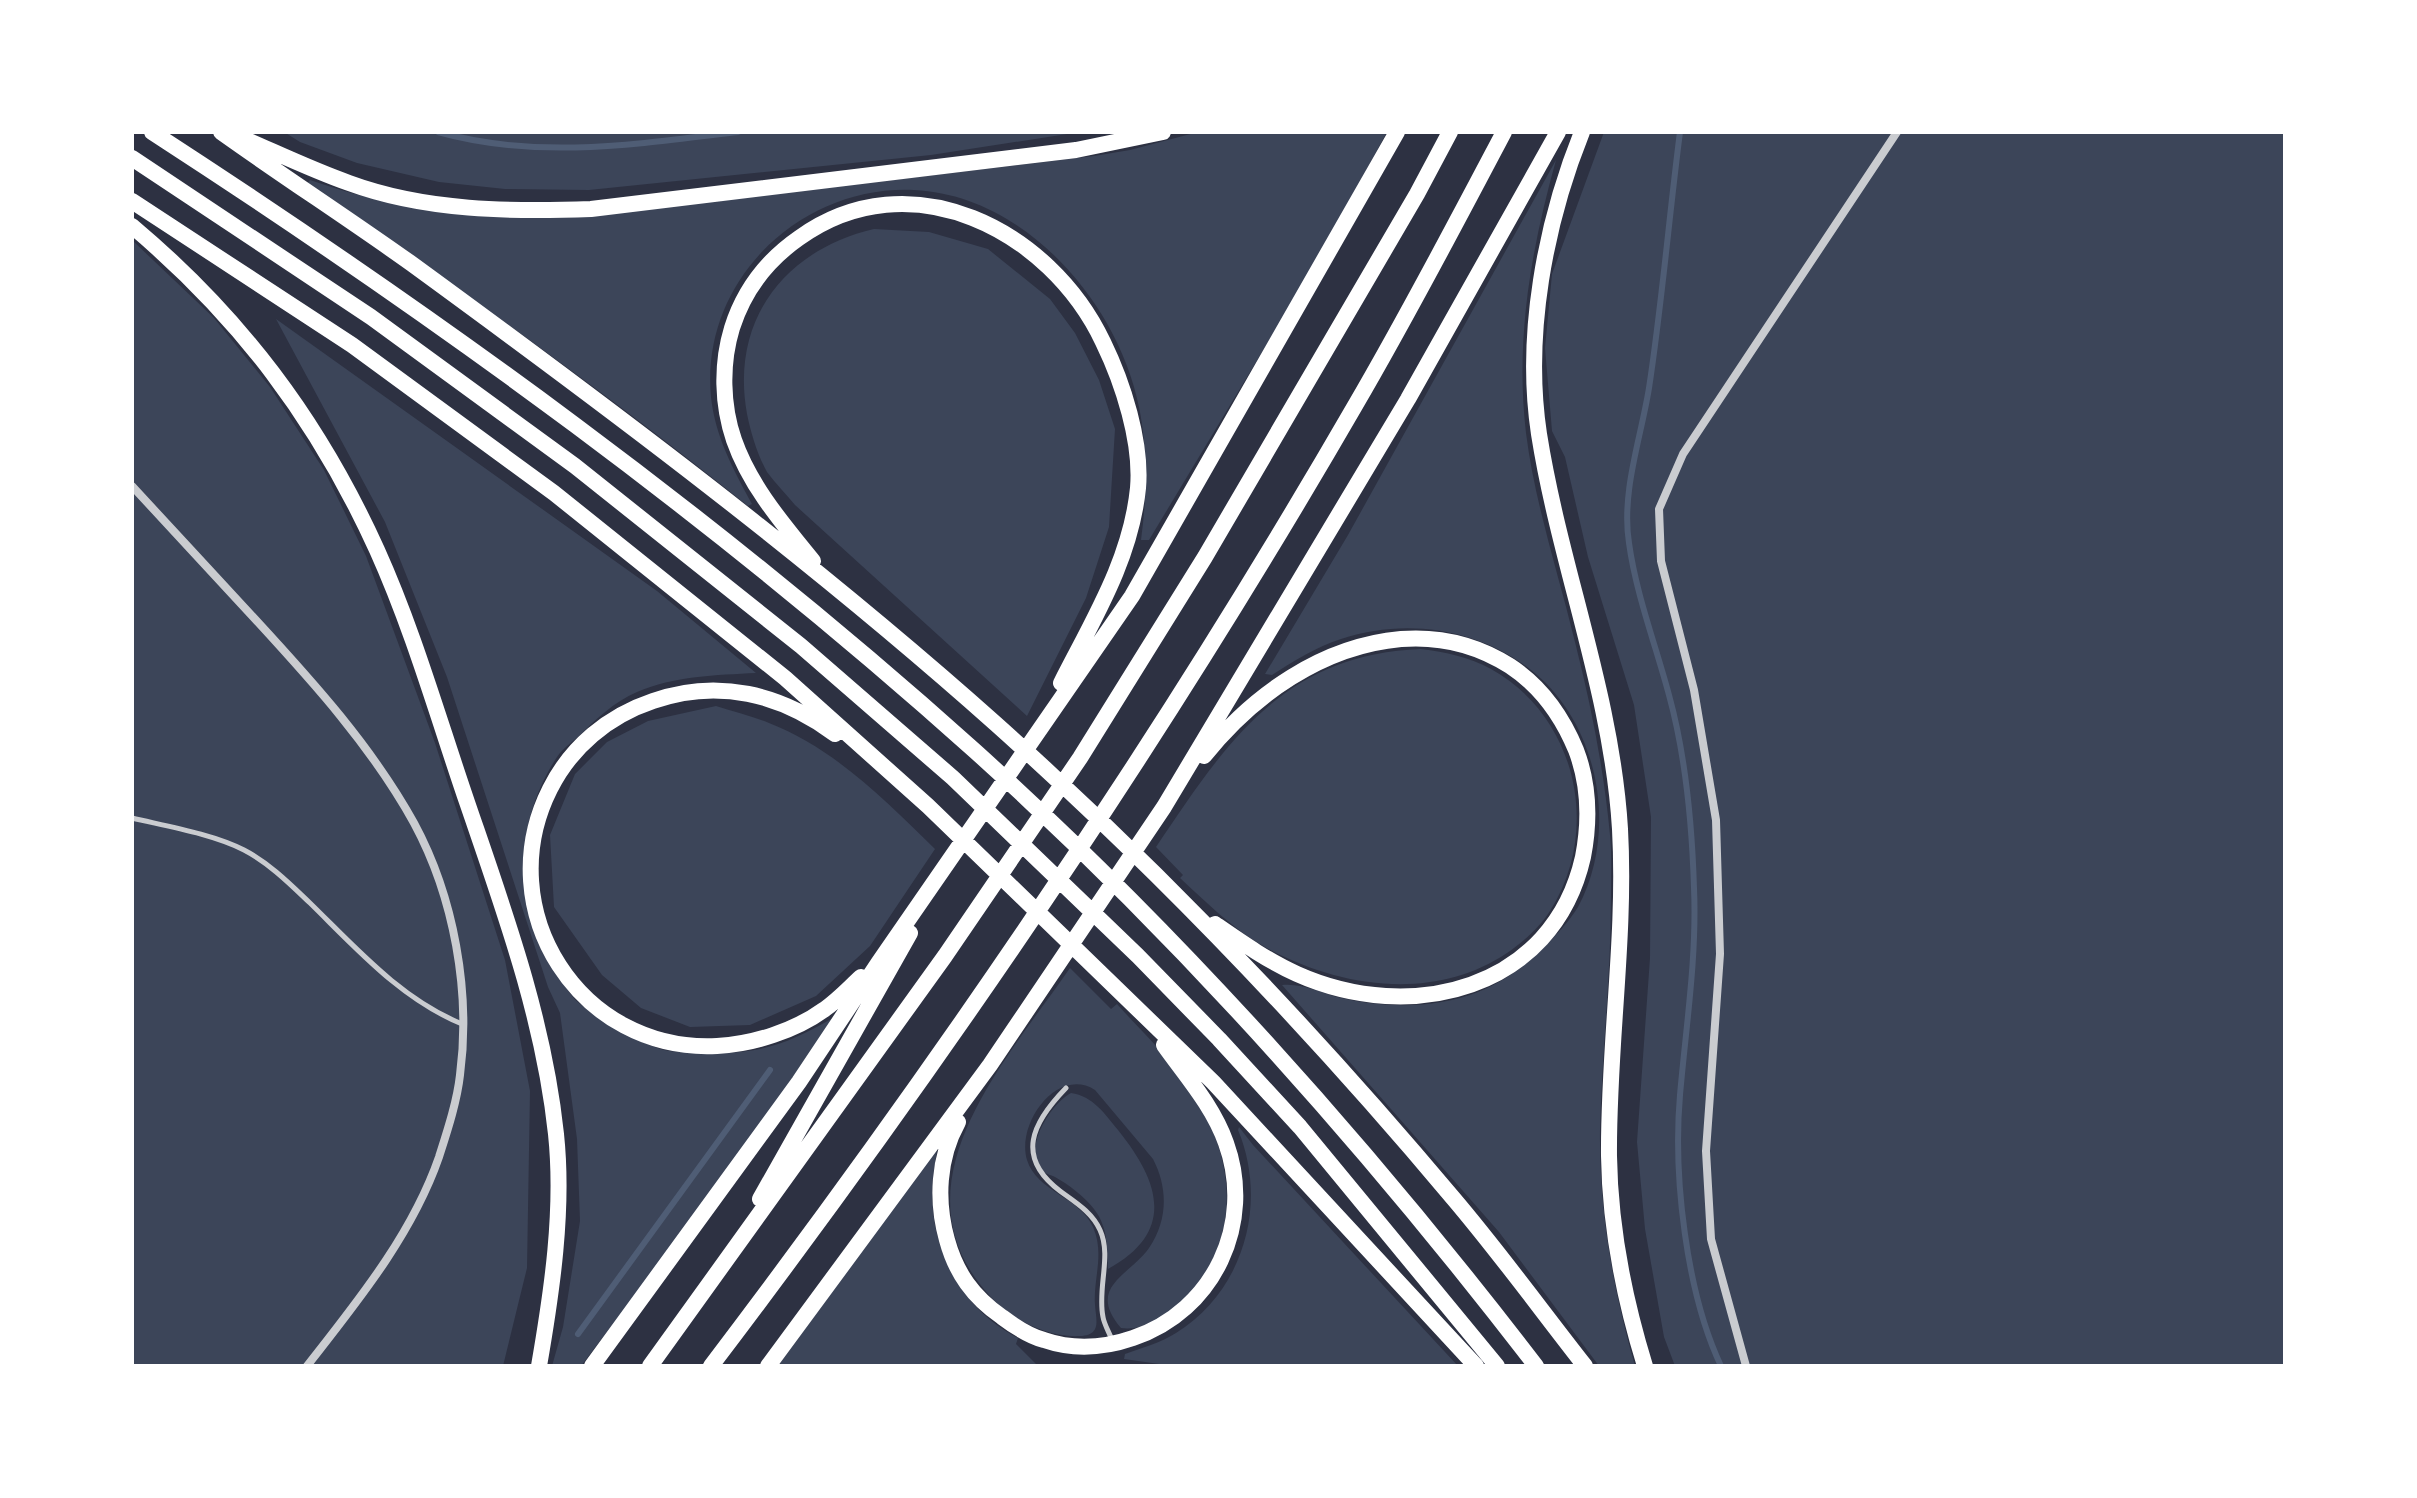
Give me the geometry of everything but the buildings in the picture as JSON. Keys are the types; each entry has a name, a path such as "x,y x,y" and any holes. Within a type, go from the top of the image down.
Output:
{"highway":[{"path":"152,132 389,289 596,440 816,615 976,752 1164,932 1324,1107 1433,1234 1536,1366"},
{"path":"221,132 407,261 613,413 832,584 995,723 1190,908 1306,1032 1454,1199 1585,1366"},
{"path":"228,132 351,184 462,207 525,212 591,209 1076,150 1163,132"},
{"path":"592,1366 799,1082 1132,596 1397,132"},
{"path":"650,1366 945,956 1080,758 1205,557 1450,132"},
{"path":"711,1366 986,987 1122,784 1357,404 1504,132"},
{"path":"768,1366 990,1065 1164,807 1408,399 1558,132"},
{"path":"1582,132 1569,163 1542,266 1535,348 1539,431 1557,525 1601,702 1614,774 1620,827 1621,937 1609,1156 1622,1278 1645,1366"},
{"path":"132,158 371,317 575,466 801,646 953,778 1138,956 1219,1039 1300,1127 1497,1366"},
{"path":"133,202 352,345 554,493 785,678 928,806 1213,1082 1476,1366"},
{"path":"832,584 752,480 734,440 724,394 726,346 739,306 759,273 782,250 837,216 867,207 898,204 931,205 966,215 996,228 1035,254 1065,283 1093,320 1119,374 1133,430 1138,485 1130,532 1110,589 1038,730"},
{"path":"132,226 175,262 223,311 280,380 333,464 371,538 411,639 520,957 547,1071 556,1136 557,1197 550,1298 539,1366"},
{"path":"1164,807 1224,731 1265,695 1305,669 1339,653 1378,641 1421,638 1458,643 1493,655 1524,675 1550,702 1568,732 1582,766 1588,800 1587,838 1567,901 1553,924 1533,946 1510,966 1483,981 1454,991 1418,997 1381,997 1340,989 1299,975 1272,961 1190,908"},
{"path":"879,962 825,1009 795,1027 761,1039 716,1046 668,1041 634,1030 602,1011 578,990 552,956 539,926 530,890 530,850 540,808 556,776 577,748 607,723 640,705 670,694 713,690 750,693 785,703 827,728 895,777"},
{"path":"711,1283 829,1081 955,851"},
{"path":"990,1065 950,1137 940,1174 941,1218 952,1260 967,1287 989,1308 1043,1340 1075,1347 1114,1345 1155,1331 1186,1309 1208,1285 1224,1256 1235,1220 1235,1184 1226,1143 1208,1105 1135,1005"}],"street":[{"path":"1746,1366 1711,1239 1706,1151 1720,954 1716,820 1694,690 1661,561 1659,509 1683,454 1897,132"},
{"path":"132,486 345,721 383,773 414,824 437,877 450,919 458,966 462,1024 460,1077 438,1159 410,1219 364,1292 307,1366"}],"lane":[{"path":"132,818 243,849 279,874 393,983 420,1003 462,1024"},
{"path":"1066,1088 1037,1125 1032,1140 1033,1159 1042,1176 1092,1216 1101,1232 1104,1257 1103,1317 1114,1345"}],"shaded area":[{"path":"284,132 1080,132 931,155 589,190 505,189 439,182 357,163 300,142"},
{"path":"1198,132 1387,132 1312,269 1149,540 1141,540 1146,474 1139,407 1128,368 1111,330 1088,294 1060,261 1028,233 993,211 955,196 914,190 872,193 833,204 797,223 766,248 740,279 722,315 712,355 711,397 721,439 752,504 748,506 530,341 307,184 310,180 381,200 450,213 520,218 593,216 1094,156"},
{"path":"1604,132 2285,132 2285,1366 1675,1366 1664,1337 1645,1229 1637,1142 1650,958 1651,817 1634,705 1588,557 1565,457 1552,431 1545,348 1552,274"},
{"path":"1556,160 1539,227 1528,295 1523,398 1535,486 1586,690 1601,762 1607,811 1611,850 1611,926 1600,1160 1609,1250 1635,1366 1599,1366 1499,1232 1282,985 1392,1005 1427,1004 1462,998 1513,973 1552,939 1578,907 1591,877 1598,845 1599,813 1587,748 1573,719 1554,692 1531,670 1510,656 1464,636 1440,631 1390,629 1332,642 1272,675 1265,674 1348,535"},
{"path":"874,229 929,232 988,249 1050,299 1075,333 1099,380 1115,429 1109,527 1086,598 1027,716 795,505 767,472 755,443 747,414 744,380 747,349 756,320 770,294 790,272 814,254 842,239"},
{"path":"132,240 214,318 270,387 324,470 366,556 435,743 505,960 530,1091 527,1268 503,1366 132,1366"},
{"path":"276,319 657,591 756,673 680,679 637,692 621,701 559,754 532,809 524,866 525,894 532,922 542,949 570,993 598,1018 664,1050 715,1053 750,1051 782,1043 833,1018 731,1168 581,1366 552,1366 563,1327 580,1221 577,1139 560,1013 548,987 447,677 385,522"},
{"path":"1421,649 1457,656 1491,669 1520,690 1543,715 1561,745 1572,777 1577,811 1575,845 1566,879 1550,911 1525,939 1507,953 1479,968 1449,978 1387,984 1355,980 1294,961 1242,932 1180,878 1183,875 1156,847 1234,740 1263,711 1295,686 1331,667 1373,655"},
{"path":"716,706 769,723 815,746 858,777 935,849 870,946 816,996 750,1025 690,1027 641,1008 602,975 554,907 550,835 575,774 607,742 648,721"},
{"path":"1070,968 1111,1009 1117,1004 1186,1082 1214,1133 1226,1188 1226,1216 1219,1243 1207,1269 1189,1294 1167,1313 1149,1323 1121,1328 1111,1314 1109,1292 1149,1248 1160,1226 1164,1204 1158,1170 1153,1159 1095,1090 1081,1085 1067,1086 1043,1102 1028,1130 1025,1146 1027,1160 1040,1180 1087,1217 1098,1247 1096,1326 1092,1333 1080,1336 1055,1334 1030,1325 998,1304 961,1253 950,1211 954,1168 968,1125 990,1083"},
{"path":"1071,1093 1092,1102 1108,1118 1132,1149 1151,1186 1154,1204 1152,1222 1144,1238 1130,1254 1108,1269 1106,1238 1099,1216 1076,1191 1044,1172 1037,1163 1036,1141 1041,1129 1055,1107"},
{"path":"1239,1127 1458,1366 1173,1366 1124,1359 1125,1354 1170,1337 1200,1315 1234,1269 1250,1215 1251,1186"},
{"path":"937,1148 932,1185 933,1214 944,1257 966,1295 981,1312 1018,1338 1016,1344 1038,1366 778,1366"}],"waterway":[{"path":"438,132 513,146 550,147 626,145 738,132"},
{"path":"1680,132 1654,356 1633,465 1627,524 1636,581 1675,718 1687,790 1695,914 1678,1127 1681,1196 1699,1304 1721,1366"},
{"path":"578,1334 770,1070"}]}
